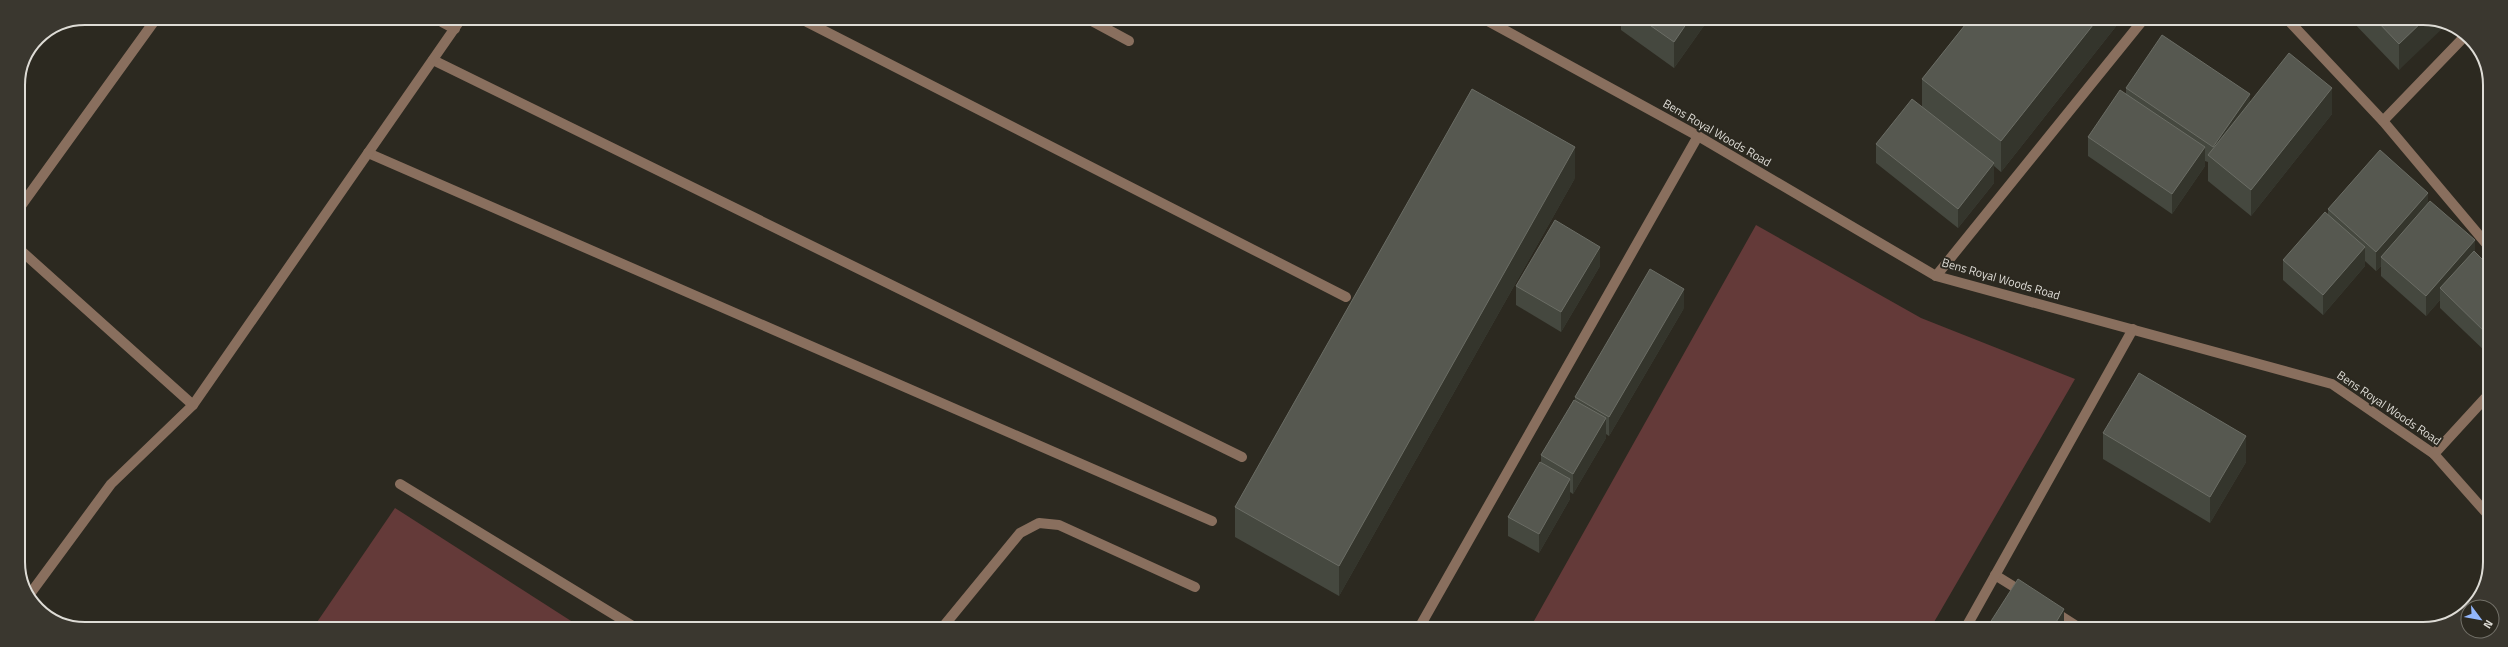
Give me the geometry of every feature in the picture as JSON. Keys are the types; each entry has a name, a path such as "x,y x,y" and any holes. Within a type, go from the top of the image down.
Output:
{"street":[{"path":"25,200 151,25"},
{"path":"813,25 1346,297"},
{"path":"1099,25 1129,41"},
{"name":"Bens Royal Woods Road","path":"1495,25 1698,136 1936,276 2332,384 2434,454 2483,509"},
{"path":"1936,276 2139,25"},
{"path":"2293,25 2383,120 2483,240"},
{"path":"33,590 111,484 192,405 457,26"},
{"path":"2383,120 2462,39"},
{"path":"433,60 1242,456"},
{"path":"1422,622 1698,136"},
{"path":"368,154 1212,521"},
{"path":"25,254 192,405"},
{"path":"1969,622 2133,329"},
{"path":"2434,454 2483,401"},
{"path":"400,484 626,622"},
{"path":"947,622 1020,533 1039,523 1059,525 1195,587"},
{"path":"1996,575 2069,622"}],"shaded area":[{"path":"1756,225 1921,318 2075,379 1934,622 1533,622"},
{"path":"395,508 573,622 317,622"}],"building":[{"path":"1650,25 1686,25 1674,42"},
{"path":"1965,25 2093,25 2001,141 1922,79"},
{"path":"2381,25 2419,25 2399,44"},
{"path":"2162,35 2250,94 2213,147 2126,88"},
{"path":"2289,53 2332,88 2251,190 2208,155"},
{"path":"1472,89 1575,147 1339,566 1235,507"},
{"path":"2120,90 2205,147 2172,194 2088,137"},
{"path":"1912,99 1994,163 1958,209 1876,144"},
{"path":"2380,150 2428,193 2376,252 2328,209"},
{"path":"2430,201 2475,240 2426,296 2381,257"},
{"path":"2325,212 2365,247 2323,295 2283,260"},
{"path":"1555,220 1600,247 1561,312 1516,286"},
{"path":"2474,251 2483,260 2483,330 2440,288"},
{"path":"1650,269 1684,289 1609,417 1575,397"},
{"path":"2139,373 2246,436 2210,497 2103,433"},
{"path":"1574,400 1606,418 1573,474 1541,455"},
{"path":"1540,462 1570,479 1539,534 1508,517"},
{"path":"2018,579 2064,609 2056,622 1990,622"}]}
